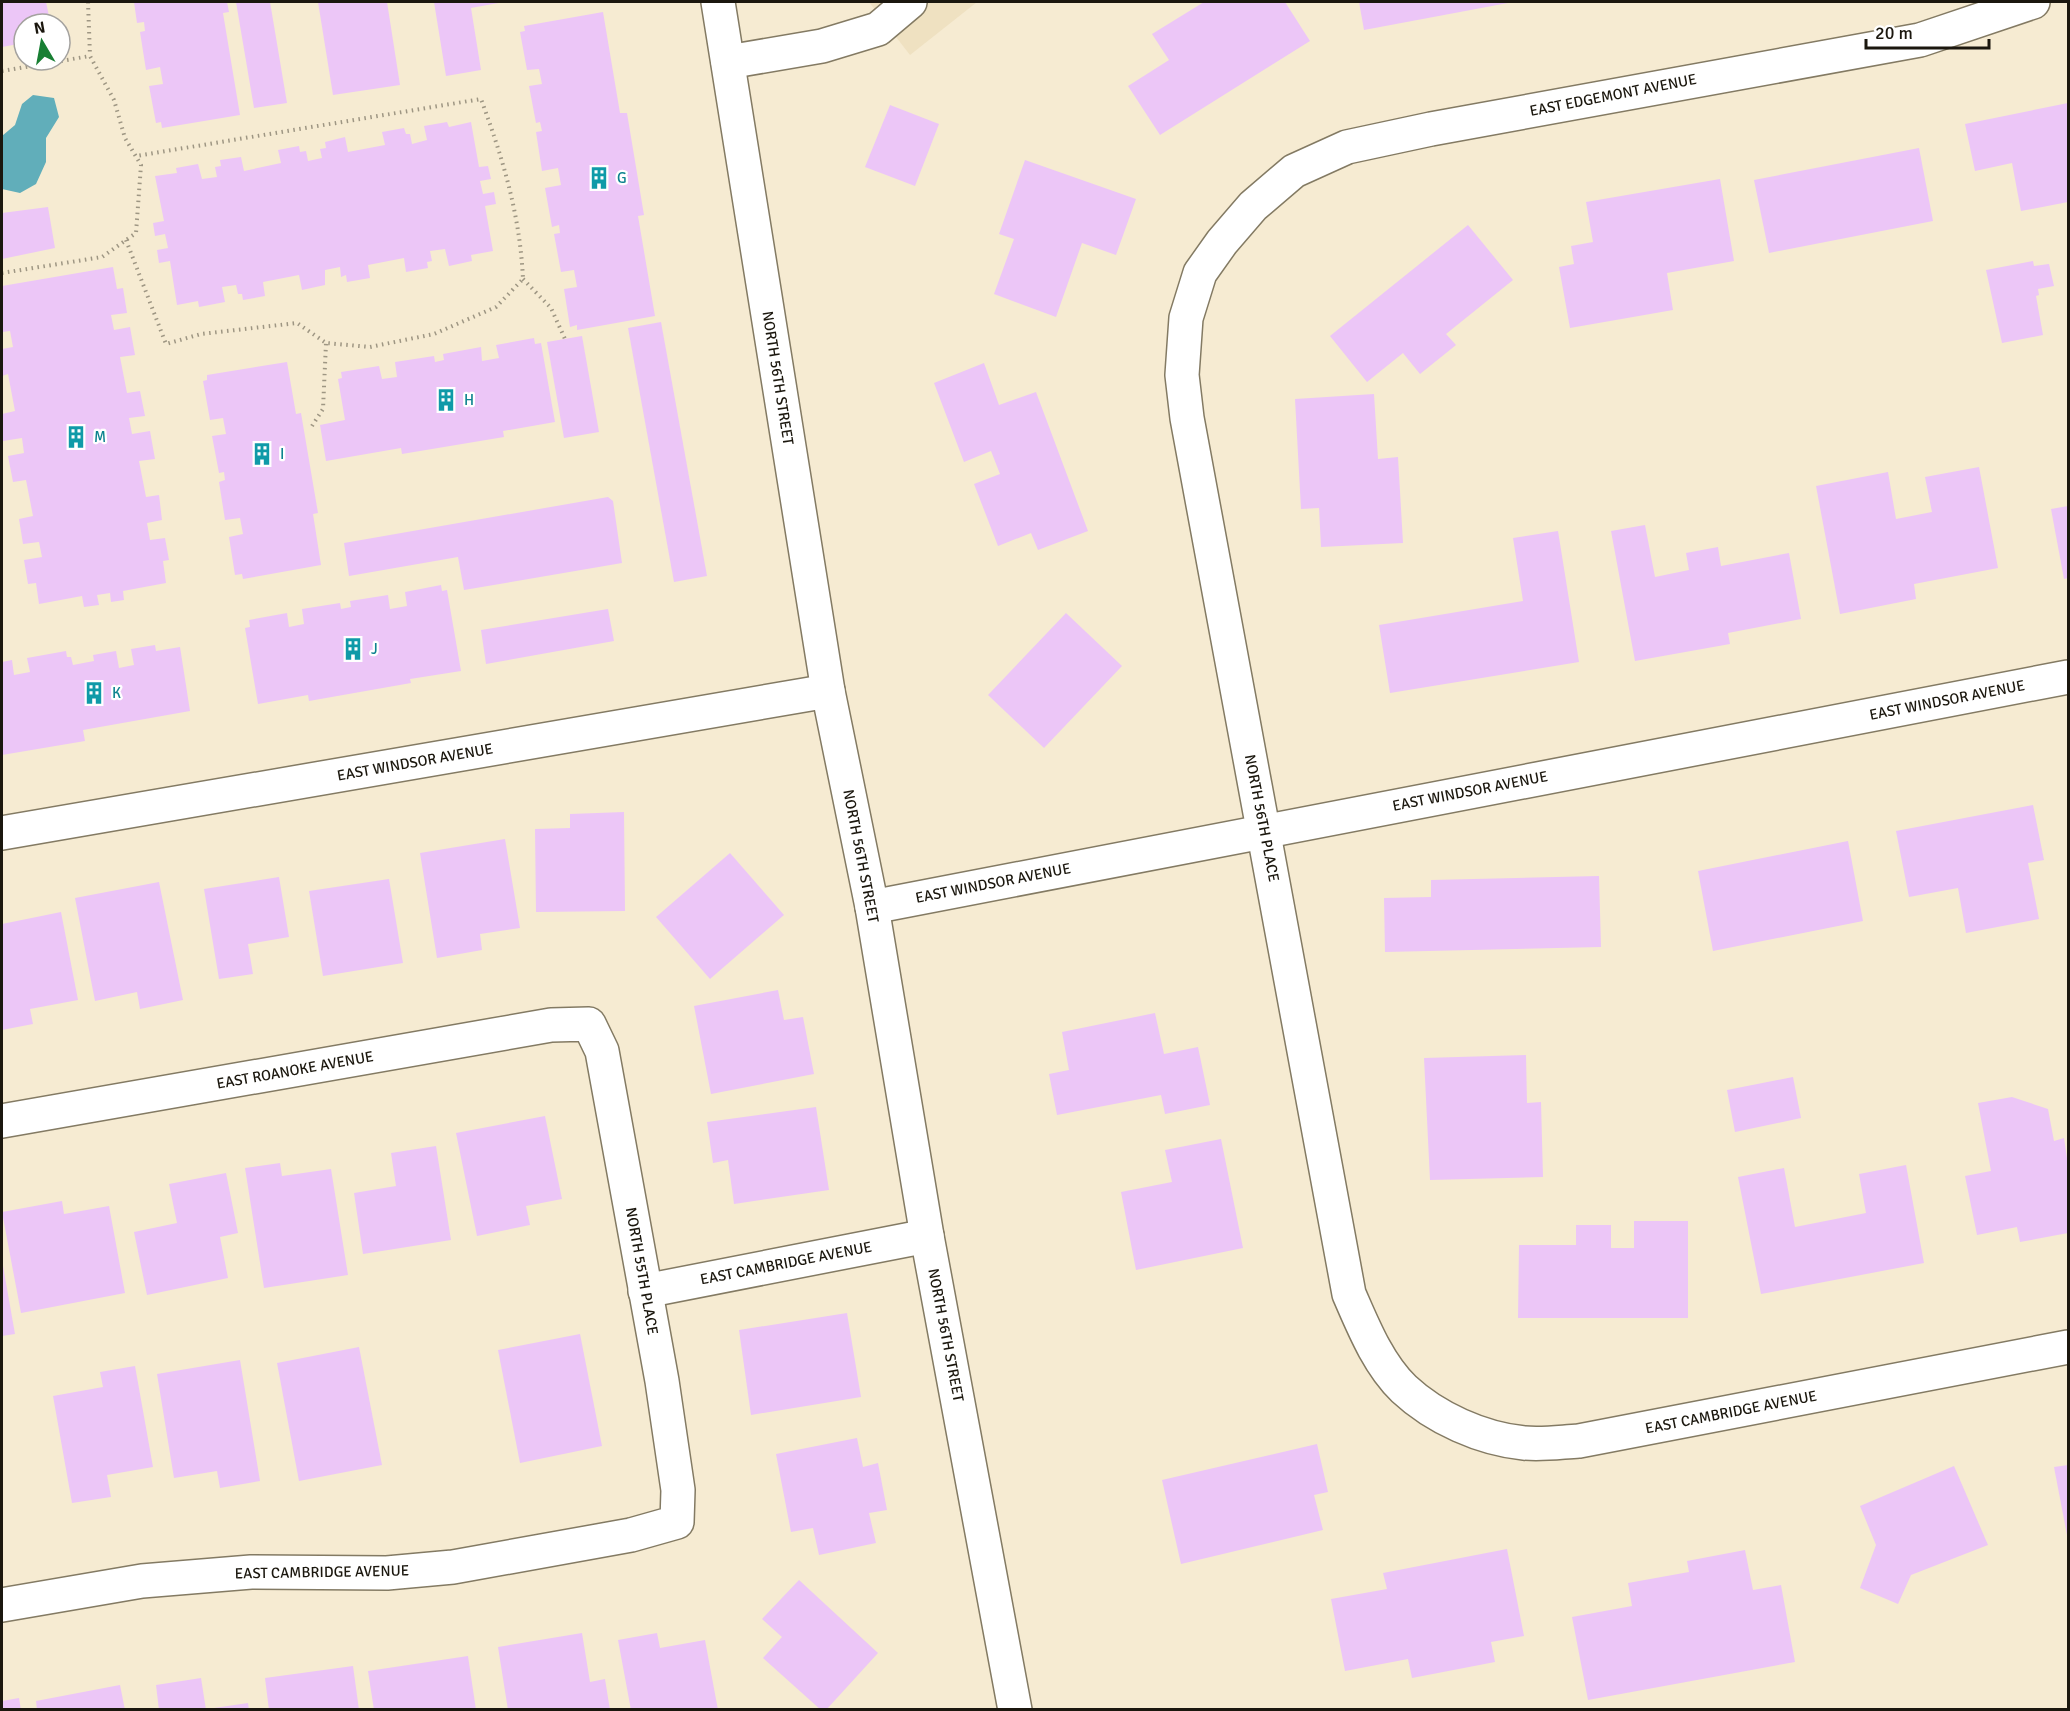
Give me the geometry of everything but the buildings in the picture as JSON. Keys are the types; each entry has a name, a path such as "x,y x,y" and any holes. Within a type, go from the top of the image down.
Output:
{"street":[{"name":"NORTH 56TH STREET","path":"718,2 828,691 872,907 927,1236 1015,1710"},
{"path":"728,62 822,46 878,29 910,2"},
{"name":"EAST EDGEMONT AVENUE","path":"1222,242 1253,206 1294,171 1347,147 1443,127 1920,40 2032,2"},
{"name":"NORTH 56TH PLACE","path":"1222,242 1200,273 1190,307 1182,375 1186,418 1265,830 1349,1294 1371,1343 1404,1389"},
{"name":"EAST WINDSOR AVENUE","path":"872,907 2068,677"},
{"name":"EAST WINDSOR AVENUE","path":"2,833 828,691"},
{"name":"EAST ROANOKE AVENUE","path":"2,1121 551,1025 590,1024"},
{"name":"NORTH 55TH PLACE","path":"590,1024 602,1051 645,1291 678,1490 677,1522"},
{"name":"EAST CAMBRIDGE AVENUE","path":"645,1291 927,1236"},
{"name":"EAST CAMBRIDGE AVENUE","path":"1404,1389 1449,1420 1481,1433 1524,1443 1579,1441 2068,1347"},
{"name":"EAST CAMBRIDGE AVENUE","path":"2,1605 142,1581 251,1572 387,1573 453,1567 631,1535 677,1522"}],"path":[{"path":"2,273 102,257 136,233 141,165 124,138 114,100 90,56 88,2"},
{"path":"2,71 90,56"},
{"path":"136,156 481,99 498,147 521,235 523,279 551,308 565,339"},
{"path":"126,240 166,344 201,334 297,323 326,343 370,347 434,334 496,307 523,279"},
{"path":"312,426 323,409 326,343"}],"shaded area":[{"path":"869,2 977,2 910,55"}],"water":[{"path":"33,95 54,98 59,117 46,138 46,162 36,184 20,193 2,189 2,136 15,125 22,104"}],"place":[{"name":"G","path":"599,178"},
{"name":"H","path":"446,400"},
{"name":"M","path":"76,437"},
{"name":"I","path":"262,454"},
{"name":"J","path":"353,649"},
{"name":"K","path":"94,693"}]}
